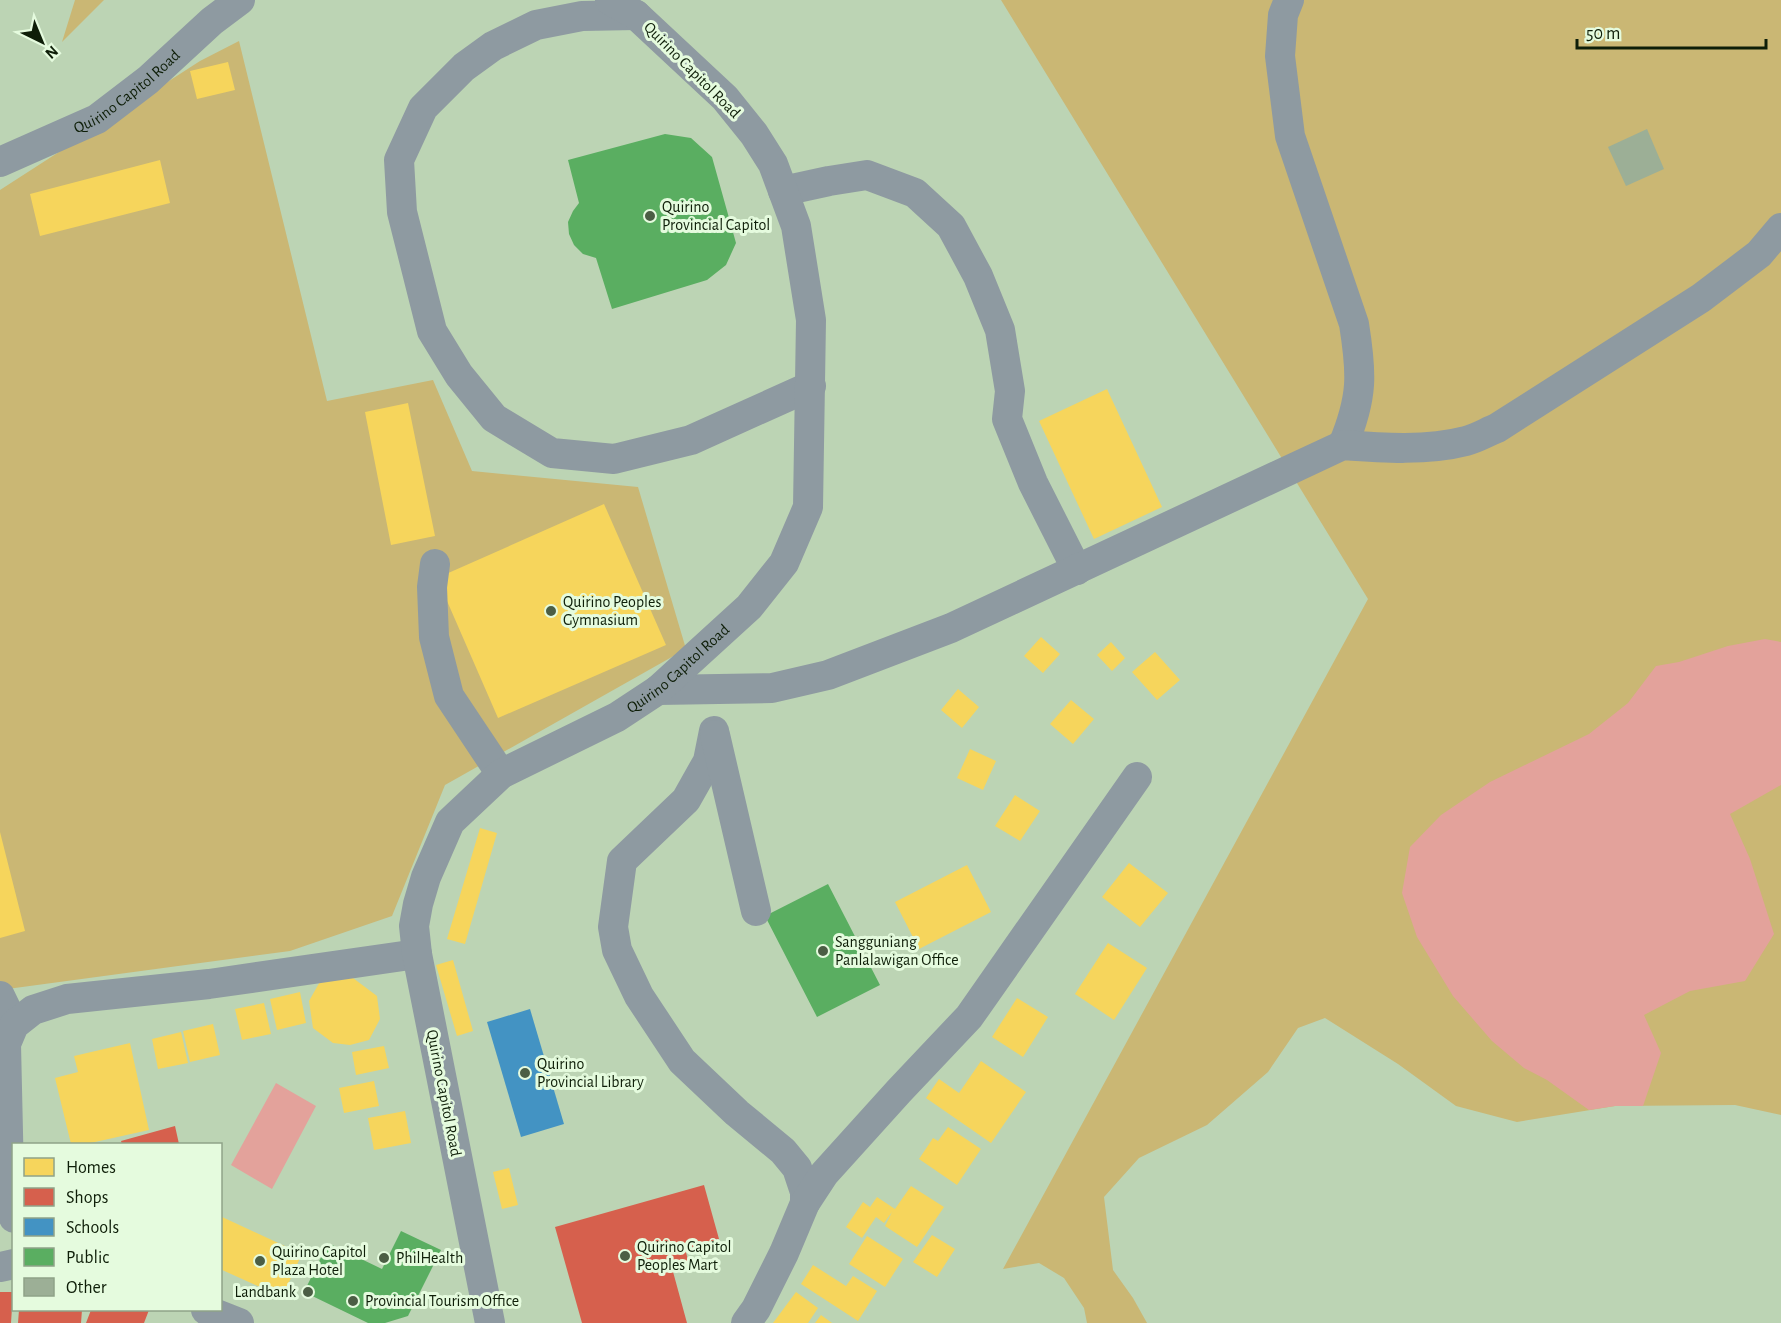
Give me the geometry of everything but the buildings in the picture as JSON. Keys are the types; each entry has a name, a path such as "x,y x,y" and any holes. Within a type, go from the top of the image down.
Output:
{"street":[{"name":"Quirino Capitol Road","path":"0,162 97,119 148,80 212,21 240,0"},
{"name":"Quirino Capitol Road","path":"488,1322 417,954 414,926 426,877 450,822 501,774 617,717 658,690 749,607 784,563 808,507 811,320 795,226 773,164 754,134 725,98 636,15 610,0"},
{"path":"1289,0 1283,15 1280,56 1290,136 1354,324 1359,353 1360,385 1354,418 1343,445"},
{"path":"636,15 582,16 536,25 493,46 465,68 423,108 399,160 402,212 432,331 459,375 494,418 552,453 614,459 680,443 811,386"},
{"path":"783,191 867,175 915,193 951,226 978,276 1000,330 1010,391 1007,419 1033,483 1077,570"},
{"path":"658,690 772,688 828,675 951,628 1343,445 1383,448 1439,445 1468,440 1497,428 1701,298 1759,255 1781,228"},
{"path":"435,564 432,587 434,638 449,696 501,774"},
{"path":"701,689 714,731 756,911"},
{"path":"714,731 708,761 686,800 622,861 614,927 617,950 639,996 682,1060 713,1092 783,1151 797,1168 805,1192 805,1203"},
{"path":"746,1323 756,1310 805,1203 824,1174 969,1017 1137,777"},
{"path":"12,1202 9,1177 6,1044 14,1024 33,1010 68,999 210,984 417,954"},
{"path":"0,996 14,1024"},
{"path":"209,1311 239,1323"}],"shaded area":[{"path":"75,0 104,0 62,42"},
{"path":"1001,0 1781,0 1781,1115 1735,1105 1615,1106 1517,1122 1456,1106 1398,1064 1325,1018 1298,1028 1268,1072 1207,1125 1139,1158 1104,1197 1113,1270 1147,1323 1087,1323 1084,1308 1064,1278 1039,1263 1003,1269 1368,599"},
{"path":"239,41 327,401 433,380 472,471 638,487 686,649 445,785 392,916 290,951 0,990 0,190 200,61"},
{"path":"1765,639 1781,642 1781,785 1730,814 1750,859 1774,934 1745,981 1690,991 1644,1015 1661,1053 1643,1106 1615,1106 1589,1110 1547,1080 1524,1068 1492,1041 1453,996 1417,937 1402,893 1410,847 1441,815 1490,782 1589,734 1628,703 1656,666 1679,662 1728,646"},
{"path":"276,1083 316,1106 272,1189 231,1165"}],"place":[{"name":"Quirino Provincial Capitol","path":"650,216"},
{"name":"Quirino Peoples Gymnasium","path":"551,611"},
{"name":"Sangguniang Panlalawigan Office","path":"823,951"},
{"name":"Quirino Provincial Library","path":"525,1073"},
{"name":"Quirino Capitol Peoples Mart","path":"625,1256"},
{"name":"PhilHealth","path":"384,1258"},
{"name":"Quirino Capitol Plaza Hotel","path":"260,1261"},
{"name":"Landbank","path":"308,1292"},
{"name":"Provincial Tourism Office","path":"353,1301"}]}
